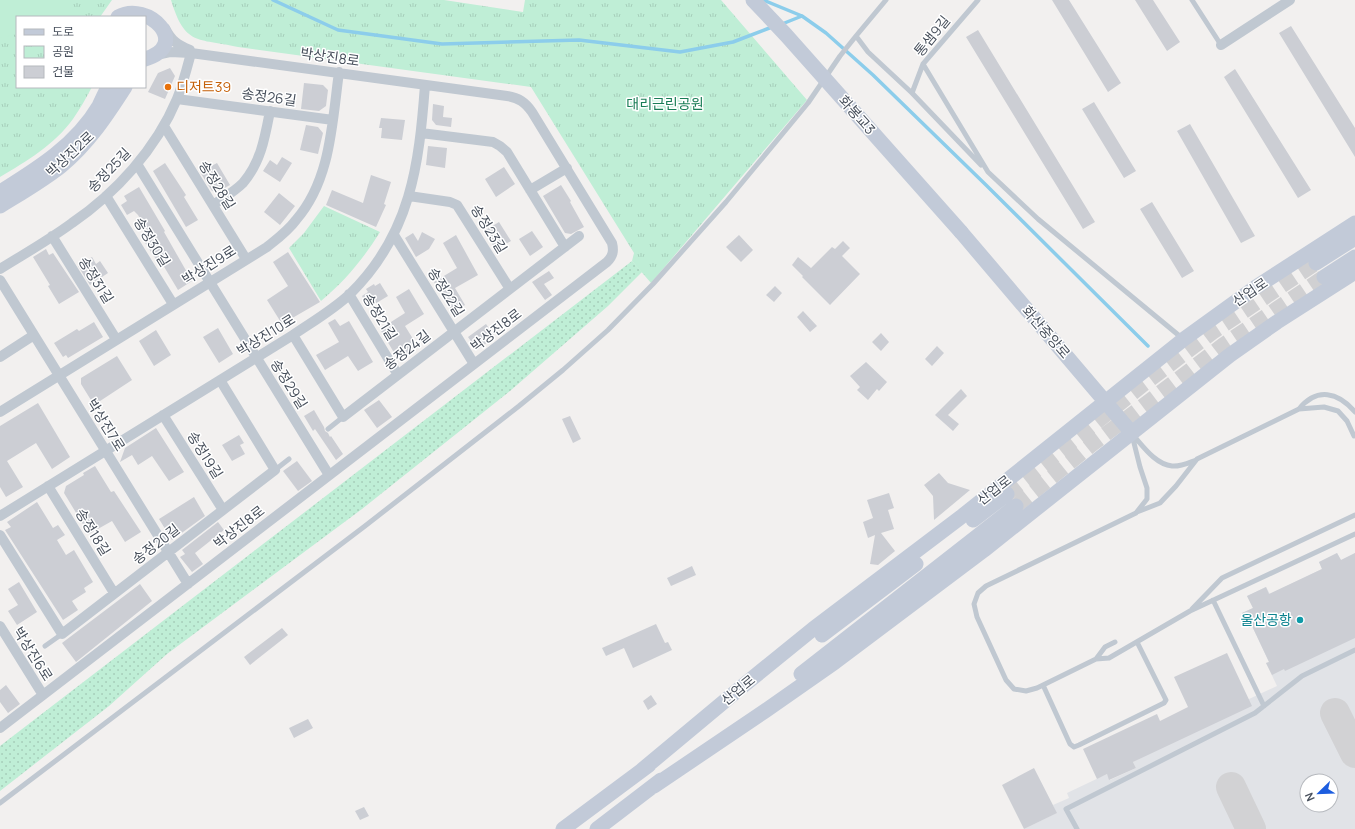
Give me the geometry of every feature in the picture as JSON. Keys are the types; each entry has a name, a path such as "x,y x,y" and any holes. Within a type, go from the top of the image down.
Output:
{"main road":[{"path":"120,15 133,0"},
{"name":"화봉교3","path":"753,0 961,232"},
{"path":"120,15 128,9 143,7 151,9 162,18 166,36 164,44 160,50 148,58"},
{"name":"박상진2로","path":"0,192 55,156 87,122 98,107 108,88"},
{"name":"박상진2로","path":"0,206 44,179 63,165 96,130 124,88"},
{"name":"산업로","path":"642,770 744,685 961,517 1184,339 1256,287 1355,223"},
{"name":"화산중앙로","path":"961,232 1131,432"},
{"path":"1316,263 1355,238"},
{"path":"1324,276 1355,257"},
{"name":"산업로","path":"654,786 765,711 847,653 984,550 1230,355 1277,322 1355,272"},
{"name":"산업로","path":"563,829 858,608 1007,494"},
{"name":"산업로","path":"597,829 760,706 1016,506"}],"street":[{"path":"1221,46 1290,0"},
{"name":"박상진8로","path":"162,18 170,37 175,43 187,49 209,55"},
{"name":"박상진8로","path":"0,728 611,258 613,248 612,243 528,105 521,100 507,96 209,55 170,52 148,58"},
{"name":"송정25길","path":"0,269 74,222 106,196 137,164 164,126 177,99 191,53"},
{"name":"박상진9로","path":"0,412 246,259 283,234 297,220 307,206 322,174 333,120 339,72"},
{"name":"박상진10로","path":"0,516 293,335 335,306 349,294 376,263 402,218 409,196 421,133 425,85"},
{"name":"송정26길","path":"177,99 333,120"},
{"path":"213,205 233,191 251,172 262,150 270,111"},
{"name":"송정28길","path":"164,126 246,259"},
{"path":"421,133 493,142 500,146 507,152 565,246"},
{"name":"송정29길","path":"137,164 329,475"},
{"path":"530,190 567,168"},
{"name":"송정30길","path":"106,196 173,304"},
{"name":"송정23길","path":"409,196 450,202 460,207 510,289"},
{"name":"송정22길","path":"394,234 474,364"},
{"name":"송정31길","path":"52,236 116,339"},
{"name":"송정24길","path":"343,417 580,236"},
{"name":"박상진7로","path":"0,280 188,584"},
{"name":"송정21길","path":"349,294 398,375"},
{"path":"0,357 34,335"},
{"path":"293,335 343,417"},
{"path":"220,380 275,470"},
{"name":"송정19길","path":"163,415 223,510"},
{"name":"송정20길","path":"62,634 275,470"},
{"name":"송정18길","path":"48,486 114,593"},
{"path":"0,535 62,634"},
{"name":"박상진6로","path":"0,626 43,696"}],"lane":[{"path":"0,803 485,433 563,370 608,330 694,240 808,103 840,56 886,0"},
{"name":"통샘9길","path":"912,93 923,64 978,0"},
{"path":"1192,0 1221,46"},
{"path":"856,36 868,52 912,93 988,172 1038,219 1184,339"},
{"path":"923,64 988,172"},
{"path":"1299,409 1306,400 1317,395 1331,394 1348,403 1355,412"},
{"path":"1131,432 1148,452 1161,462 1171,466 1183,465 1197,459 1299,409 1324,407 1338,411 1347,421 1354,436"},
{"path":"328,429 343,417"},
{"path":"1131,432 1147,488 1147,499 1136,513"},
{"path":"275,470 289,459"},
{"path":"1197,459 1176,486 1160,503 1136,513 986,586 978,593 974,604 977,617 1006,680 1014,689 1026,691 1043,685 1096,659 1109,658 1190,611 1355,534"},
{"path":"1190,611 1222,578 1355,515"},
{"path":"1213,600 1264,706"},
{"path":"45,646 62,634"},
{"path":"1096,659 1105,647 1115,642"},
{"path":"1043,685 1070,744 1074,746 1079,745 1164,703 1166,700 1137,642"},
{"path":"1077,829 1066,808 1255,713 1302,676 1355,650"}],"shaded area":[{"name":"울산공항","path":"1337,553 1341,560 1355,553 1355,829 1024,829 1056,813 1053,805 1069,798 1067,793 1107,774 1110,780 1136,768 1133,762 1249,699 1277,686 1266,663 1269,662 1252,626 1249,628 1242,613 1253,608 1247,596 1266,587 1270,594 1322,569 1319,562"}],"green space":[{"path":"0,0 112,0 101,16 16,16 16,88 91,88 73,119 49,145 0,177"},
{"path":"0,0 70,0 74,16 16,16 16,34 0,38"},
{"name":"대리근린공원","path":"171,0 444,0 523,12 525,0 721,0 807,100 651,283 632,261 634,253 531,87 238,47 202,40 188,33 176,15"},
{"path":"324,206 380,232 354,269 321,301 289,248 304,233"},
{"path":"632,261 642,272 608,306 510,391 362,509 167,654 109,706 0,791 0,746"}],"building":[{"path":"1052,0 1069,0 1121,83 1108,92"},
{"path":"1135,0 1153,0 1180,42 1167,51"},
{"path":"1291,26 1355,128 1355,157 1279,33"},
{"path":"978,30 1095,222 1083,229 966,37"},
{"path":"170,68 175,76 165,99 148,92 158,73"},
{"path":"1235,69 1311,190 1298,198 1224,77"},
{"path":"304,83 323,85 328,90 326,106 319,111 301,109"},
{"path":"1094,102 1136,171 1124,178 1082,109"},
{"path":"433,104 444,106 443,117 452,118 451,127 436,125 432,120"},
{"path":"381,118 405,120 402,140 381,138 382,128 379,128"},
{"path":"1190,124 1255,236 1241,243 1177,131"},
{"path":"306,125 318,127 323,133 318,154 300,150"},
{"path":"428,146 447,148 445,168 426,165"},
{"path":"282,157 292,163 280,182 263,171 270,160 277,165"},
{"path":"165,163 186,195 184,197 198,220 186,227 153,171"},
{"path":"217,163 230,185 217,192 212,191 200,172"},
{"path":"504,167 515,184 496,197 485,179"},
{"path":"371,175 391,182 384,204 386,205 376,227 326,205 332,190 363,203"},
{"path":"561,185 584,227 571,234 565,233 543,196"},
{"path":"139,187 192,281 178,290 163,265 161,267 140,235 147,230 138,215 134,211 127,215 121,205 127,201 124,196"},
{"path":"279,193 295,206 280,225 264,212"},
{"path":"1152,202 1194,271 1182,278 1140,209"},
{"path":"499,222 511,241 496,250 484,231"},
{"path":"532,231 543,247 530,256 519,239"},
{"path":"422,232 435,239 429,249 416,257 405,238 413,233 418,241"},
{"path":"456,235 478,275 455,288 465,305 453,313 434,282 457,268 443,243"},
{"path":"739,235 753,250 741,262 726,247"},
{"path":"843,241 850,248 842,256 860,274 830,305 792,265 798,257 811,268 832,247 835,249"},
{"path":"46,249 49,255 53,253 79,292 59,304 48,286 50,285 33,257"},
{"path":"288,252 320,302 282,324 267,300 288,286 273,262"},
{"path":"92,257 96,264 100,261 108,273 90,285 78,266"},
{"path":"549,271 554,278 544,284 552,295 545,300 532,282"},
{"path":"380,283 388,296 373,305 370,301 366,303 362,296 368,292 366,289 374,284 375,286"},
{"path":"775,286 782,293 774,302 766,295"},
{"path":"409,289 424,314 405,326 418,347 403,357 401,354 396,356 380,329 405,313 396,297"},
{"path":"803,311 817,326 810,332 797,317"},
{"path":"335,319 340,326 349,321 373,362 358,371 348,356 325,370 316,355 339,342 328,323"},
{"path":"94,322 103,337 68,358 66,355 63,357 54,343 77,329 79,331"},
{"path":"486,324 495,337 477,350 468,337"},
{"path":"218,328 233,354 219,363 203,337"},
{"path":"156,330 171,355 154,366 139,341"},
{"path":"881,333 889,342 881,351 872,342"},
{"path":"937,346 944,353 932,366 925,359"},
{"path":"117,356 132,380 94,405 81,384 81,378"},
{"path":"866,362 887,382 879,391 877,389 868,400 857,390 860,387 850,376"},
{"path":"961,389 967,396 948,415 959,424 953,431 935,415"},
{"path":"379,400 392,417 377,428 364,410"},
{"path":"38,403 70,457 52,469 36,443 7,461 23,487 6,497 0,487 0,426"},
{"path":"314,410 325,431 330,437 331,436 343,454 336,460 315,429 313,431 304,416"},
{"path":"570,416 581,439 573,443 562,419"},
{"path":"156,428 184,472 169,481 152,456 138,465 132,455 120,462 125,448"},
{"path":"239,435 244,443 240,445 245,454 232,461 222,445"},
{"path":"297,461 312,481 298,491 283,471"},
{"path":"95,466 111,492 114,491 141,532 125,542 112,521 89,534 64,493 66,486"},
{"path":"939,473 948,483 970,490 934,520 933,496 924,485"},
{"path":"889,493 894,508 888,510 894,529 881,533 895,551 878,565 870,564 875,535 868,538 863,522 873,518 867,500"},
{"path":"194,497 205,516 172,540 159,519"},
{"path":"37,502 53,528 58,525 65,535 57,540 66,555 74,550 93,582 84,588 86,592 72,601 78,610 63,620 5,530 11,527 7,522"},
{"path":"218,522 224,530 195,553 203,564 192,572 180,557 185,554 182,550"},
{"name":"울산공항","path":"1337,553 1341,560 1355,553 1355,638 1285,671 1284,669 1272,675 1266,663 1269,662 1252,626 1249,628 1242,613 1253,608 1247,596 1266,587 1269,594 1322,569 1319,562"},
{"path":"692,566 696,575 671,586 667,578"},
{"path":"19,582 37,612 17,625 8,611 18,605 8,589"},
{"path":"140,584 152,601 76,662 62,643"},
{"path":"656,624 665,643 668,642 672,650 633,668 624,648 606,656 602,648"},
{"path":"282,628 288,635 250,665 244,657"},
{"path":"1227,653 1252,706 1133,762 1136,768 1109,780 1107,774 1097,779 1083,749 1157,714 1160,721 1188,707 1174,677"},
{"path":"6,685 20,704 8,713 0,702 0,690"},
{"path":"651,695 657,704 648,710 643,701"},
{"path":"308,719 313,728 294,738 289,728"},
{"path":"1034,768 1057,813 1024,829 1002,785"},
{"path":"364,807 369,816 360,820 355,811"}],"waterway":[{"path":"273,0 338,30 442,44 579,40 680,52 733,42 772,27"},
{"path":"763,0 802,16 826,33 873,75 1148,346"},
{"path":"782,24 802,16"}],"taxiway":[{"path":"1335,713 1355,753"},
{"path":"1231,787 1251,829"}],"tunnel":[{"path":"1007,494 1144,384 1213,332 1316,263"},
{"path":"1016,506 1094,443 1223,345 1324,277"}],"place":[{"name":"디저트39","path":"168,87"},
{"name":"울산공항","path":"1300,620"}]}
